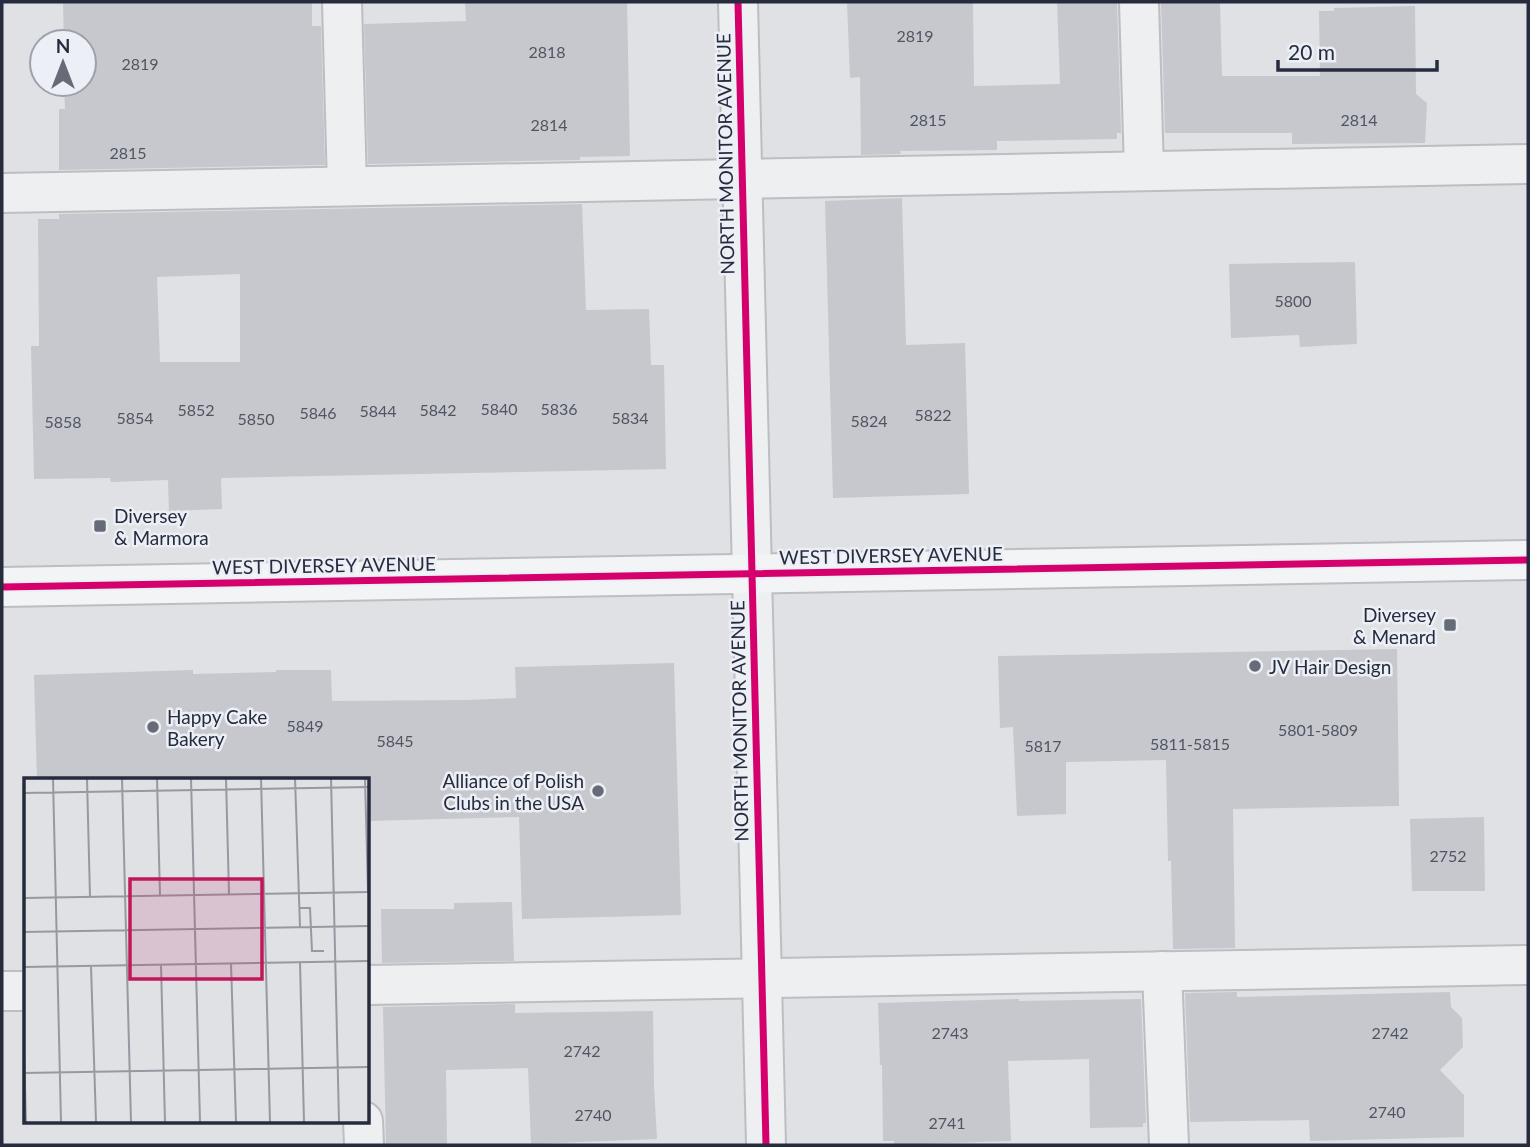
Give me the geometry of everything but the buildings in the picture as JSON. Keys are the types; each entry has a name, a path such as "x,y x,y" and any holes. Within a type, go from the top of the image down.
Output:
{"main road":[{"name":"WEST DIVERSEY AVENUE","path":"2,587 1528,559"}],"street":[{"path":"342,2 347,186"},
{"name":"NORTH MONITOR AVENUE","path":"738,2 766,1145"},
{"path":"1139,2 1144,171"},
{"path":"2,193 1528,164"},
{"path":"369,985 1528,965"},
{"path":"1162,971 1168,1145"},
{"path":"2,991 24,991"},
{"path":"363,1122 364,1145"}],"cycle path":[{"path":"738,2 766,1145"},
{"path":"2,587 1528,560"}],"place":[{"name":"Diversey & Marmora","path":"100,526"},
{"name":"Diversey & Menard","path":"1450,625"},
{"name":"JV Hair Design","path":"1255,666"},
{"name":"Happy Cake Bakery","path":"153,727"},
{"name":"Alliance of Polish Clubs in the USA","path":"598,791"}]}
